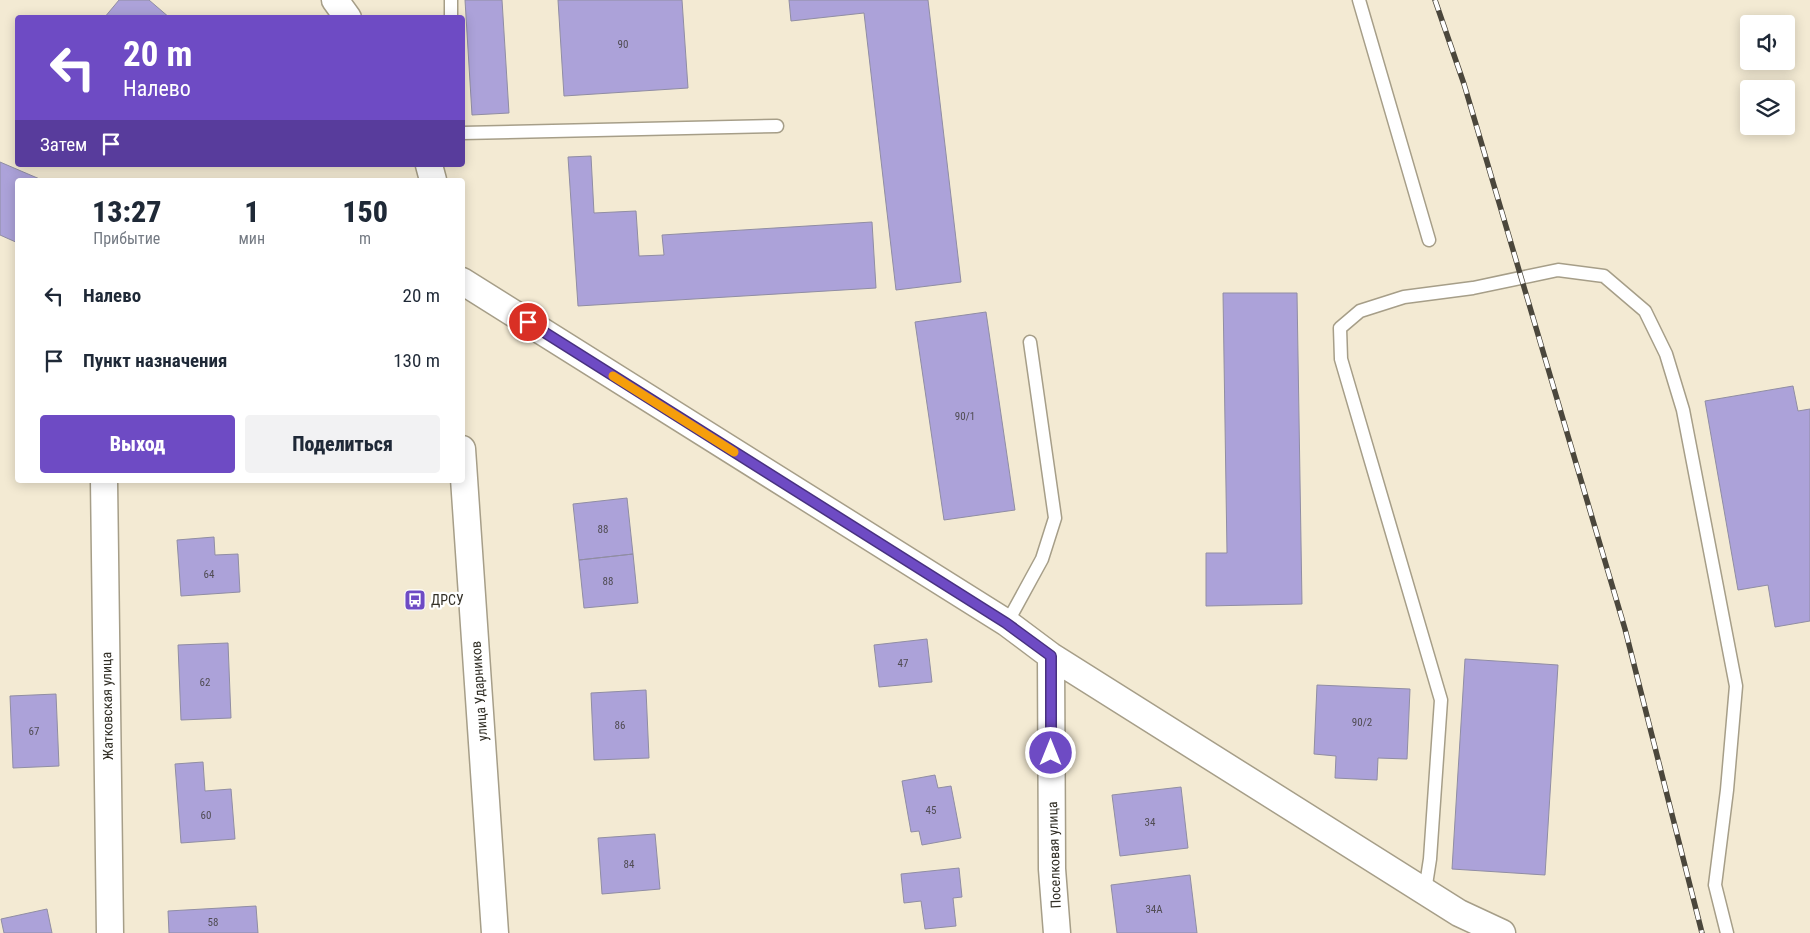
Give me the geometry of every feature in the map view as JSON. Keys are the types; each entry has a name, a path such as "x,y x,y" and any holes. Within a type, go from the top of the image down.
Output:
{"street":[{"path":"334,0 346,15"},
{"path":"465,283 1006,623 1051,656 1459,913 1502,933"},
{"name":"Жатковская улица","path":"104,483 110,933"},
{"name":"улица Ударников","path":"464,483 495,933"},
{"name":"Поселковая улица","path":"1051,656 1052,869 1058,933"}],"lane":[{"path":"451,0 451,15"},
{"path":"1359,0 1429,240"},
{"path":"465,133 777,126"},
{"path":"1425,891 1430,859 1441,700 1341,359 1340,328 1360,311 1404,297 1473,288 1558,270 1604,276 1645,311 1666,354 1683,410 1736,686 1727,790 1715,885 1727,933"},
{"path":"1006,623 1042,559 1055,518 1030,342"}],"building":[{"path":"119,0 149,0 166,15 106,15"},
{"path":"465,0 502,0 509,113 472,115"},
{"path":"558,0 682,0 688,88 564,96"},
{"path":"789,0 928,0 961,282 896,290 864,13 791,21"},
{"path":"591,156 594,213 636,211 639,256 664,255 662,235 872,222 876,288 578,306 568,157"},
{"path":"0,162 37,178 15,178 15,242 0,235"},
{"path":"1223,293 1297,293 1302,604 1206,606 1206,553 1227,553"},
{"path":"986,312 1015,510 944,520 915,322"},
{"path":"1793,386 1798,411 1810,409 1810,621 1775,627 1768,585 1738,590 1705,401"},
{"path":"627,498 633,554 579,560 573,504"},
{"path":"214,537 215,555 238,554 240,592 181,596 177,540"},
{"path":"633,554 638,603 584,608 579,560"},
{"path":"927,639 932,682 879,687 874,645"},
{"path":"228,643 231,718 181,720 178,645"},
{"path":"1465,659 1558,665 1545,875 1452,869"},
{"path":"1317,685 1410,689 1407,759 1378,758 1377,780 1335,778 1336,756 1314,754"},
{"path":"646,690 649,758 594,760 591,693"},
{"path":"56,694 59,766 13,768 10,696"},
{"path":"203,762 205,791 231,789 235,839 181,843 175,764"},
{"path":"935,775 938,788 951,786 961,838 922,845 919,831 911,832 902,781"},
{"path":"1181,787 1188,848 1120,856 1112,795"},
{"path":"655,834 660,889 602,894 598,838"},
{"path":"959,868 962,897 953,898 956,926 925,929 921,901 904,903 901,874"},
{"path":"1190,875 1197,933 1117,933 1111,885"},
{"path":"256,906 258,933 169,933 168,911"},
{"path":"47,909 52,933 4,933 1,919"}],"railway":[{"path":"1435,0 1464,84 1625,629 1702,933"}],"slow traffic":[{"path":"613,376 734,452"}],"place":[{"name":"ДРСУ","path":"415,600"}],"route":[{"path":"528,322 1006,623 1051,656 1051,753"}]}
